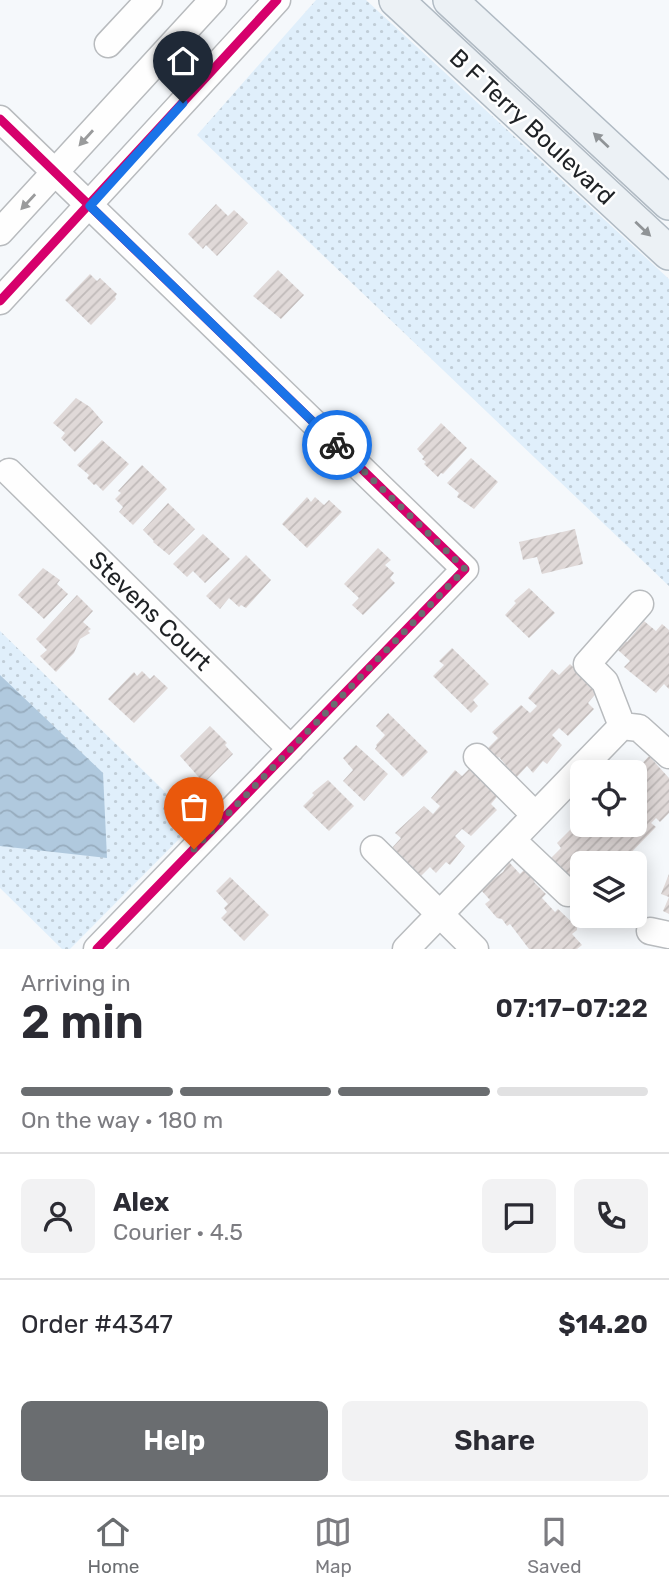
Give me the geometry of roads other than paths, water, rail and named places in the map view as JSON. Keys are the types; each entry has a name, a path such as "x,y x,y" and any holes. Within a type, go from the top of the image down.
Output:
{"main road":[{"name":"B F Terry Boulevard","path":"396,0 669,253"},
{"name":"B F Terry Boulevard","path":"450,0 669,203"}],"street":[{"path":"108,44 149,0"},
{"path":"0,301 277,0"},
{"path":"0,232 204,3"},
{"path":"0,119 465,569 97,949"},
{"name":"Stevens Court","path":"9,472 291,749"},
{"path":"622,726 605,682 587,664 640,604"},
{"path":"622,726 639,728 669,755"},
{"path":"405,949 622,726"},
{"path":"477,757 535,815"},
{"path":"512,839 568,893"},
{"path":"374,849 475,949"}],"water":[{"path":"0,675 103,773 107,858 0,846"}]}
